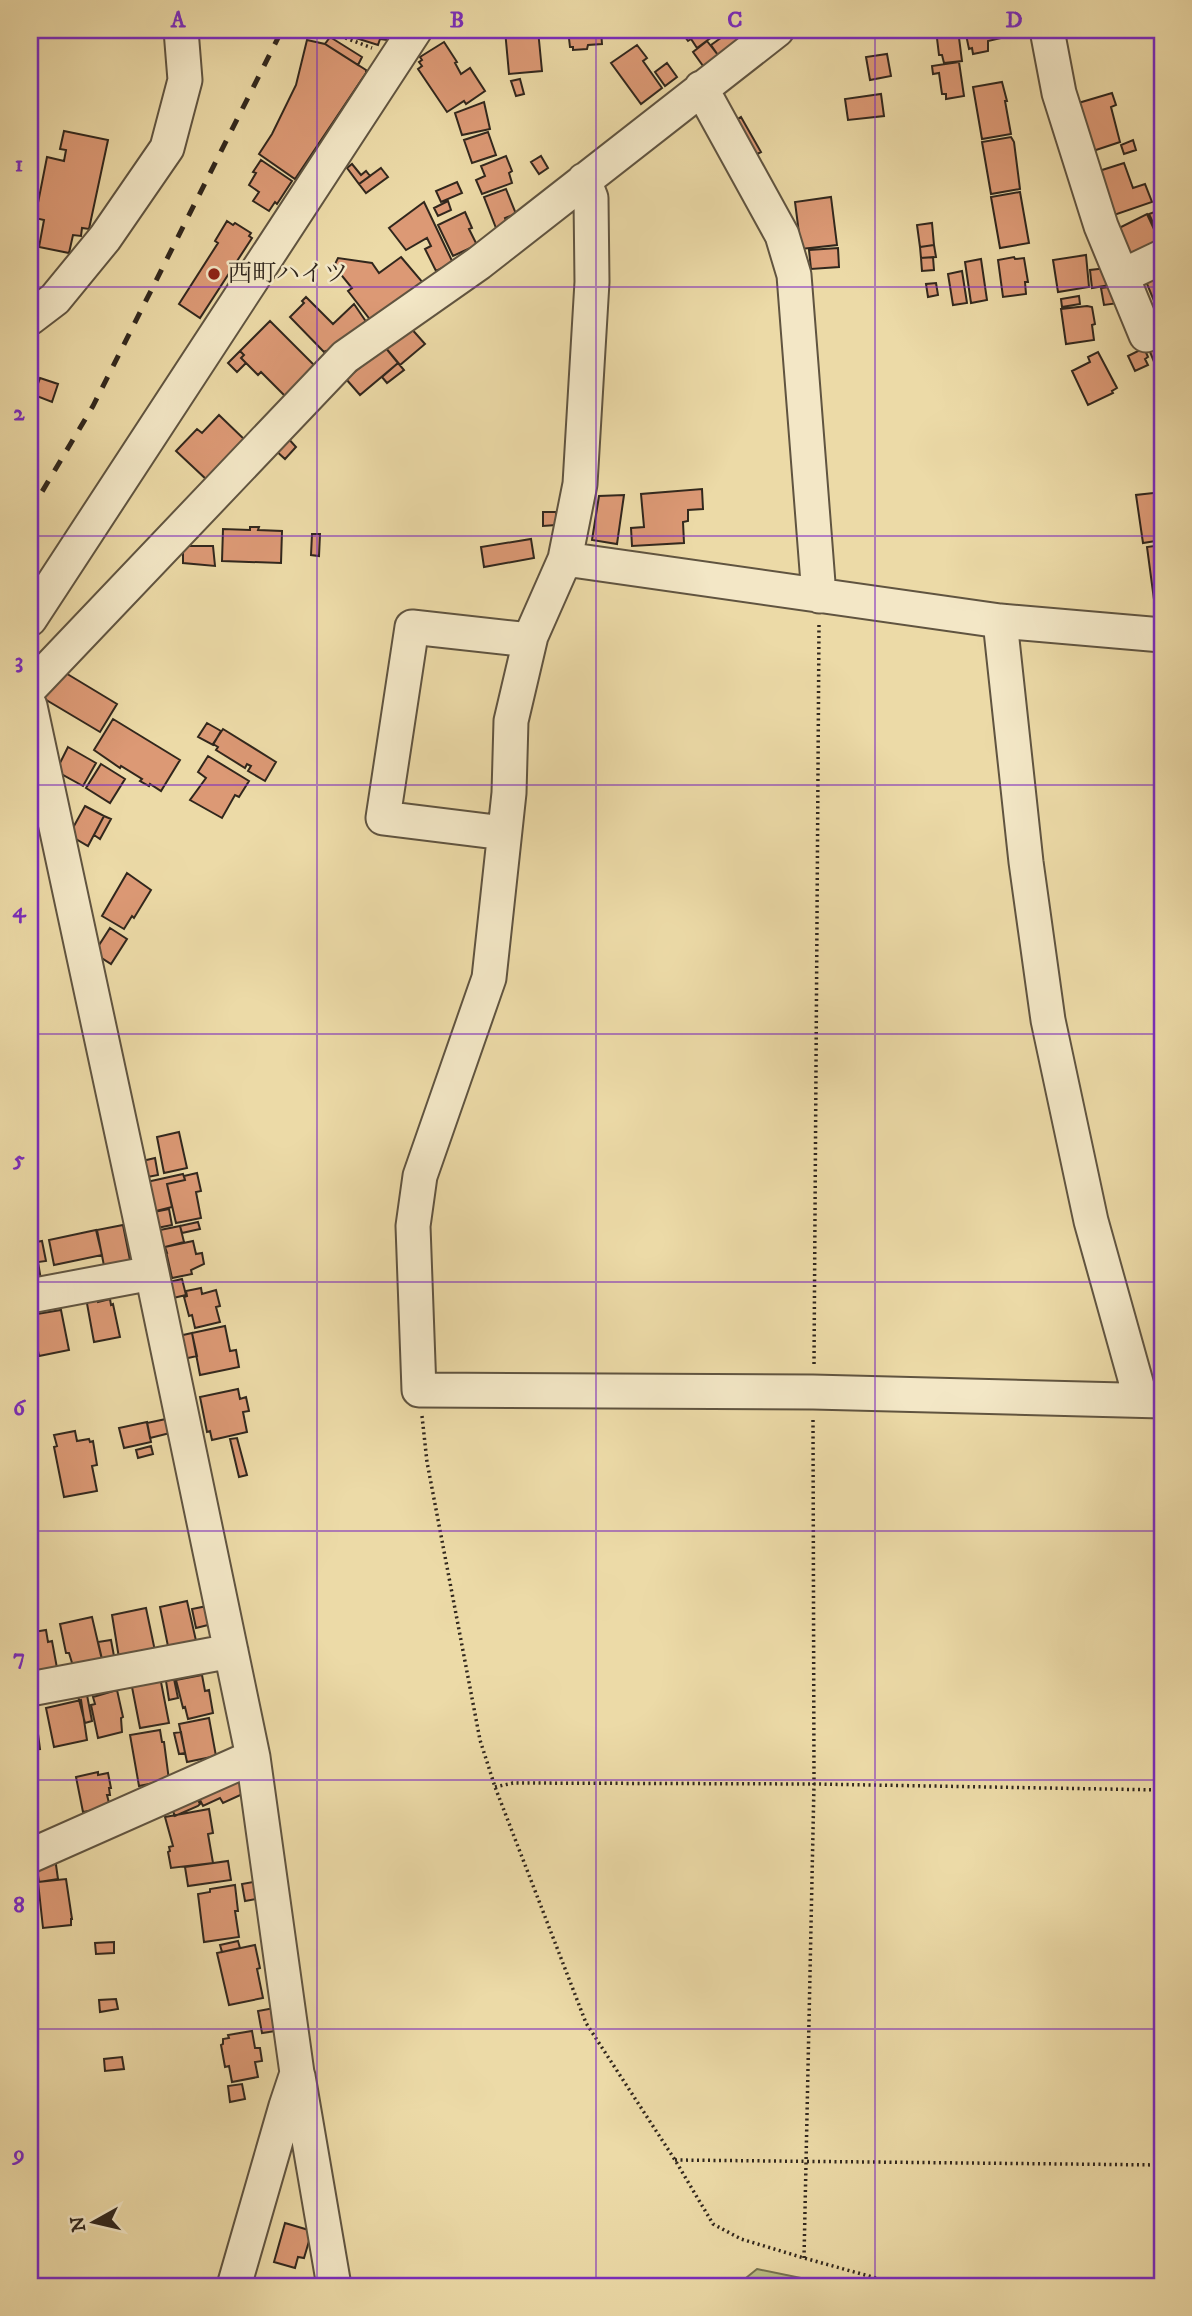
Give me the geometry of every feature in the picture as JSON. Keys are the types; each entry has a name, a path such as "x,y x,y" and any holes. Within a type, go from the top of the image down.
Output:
{"street":[{"path":"30,318 55,299 105,238 167,148 185,80 181,30"},
{"path":"30,619 415,30"},
{"path":"30,688 345,357 479,263 777,30"},
{"path":"1047,30 1059,93 1101,226 1146,335 1162,327"},
{"path":"701,88 782,235 794,275 819,596"},
{"path":"584,180 591,198 592,282 580,484 565,559 530,640 511,721 509,793 489,978 420,1176 412,1227 419,1390 813,1392 1152,1400 1091,1221 1048,1020 1026,862 1000,621"},
{"path":"1122,276 1162,257"},
{"path":"565,559 1000,621 1162,635"},
{"path":"504,833 383,818 412,627 530,640"},
{"path":"30,706 253,1758 297,2073 334,2286"},
{"path":"30,1296 152,1273"},
{"path":"30,1689 231,1651"},
{"path":"30,1856 253,1758"},
{"path":"234,2286 297,2073"}],"path":[{"path":"308,30 330,32 396,57"},
{"path":"804,2259 814,1784 813,1392 819,596"},
{"path":"419,1390 427,1462 480,1740 495,1787 586,2023 713,2224 741,2239 804,2259 915,2286"},
{"path":"495,1787 513,1783 814,1784 1162,1790"},
{"path":"675,2160 1162,2165"}],"green space":[{"path":"757,2269 840,2286 736,2286"}],"building":[{"path":"341,30 394,30 387,40 380,39 378,45 340,33"},
{"path":"505,30 538,30 542,71 509,74"},
{"path":"568,30 601,30 602,44 573,50 573,47 570,47"},
{"path":"680,30 720,30 720,31 697,48"},
{"path":"732,30 742,41 720,58 711,45"},
{"path":"936,30 958,30 962,61 944,63 942,55 939,55"},
{"path":"965,30 1000,30 1001,38 988,41 988,51 973,54 972,48 969,49"},
{"path":"330,37 362,57 358,65 325,44"},
{"path":"307,40 325,44 366,70 366,73 295,179 259,154 296,85"},
{"path":"707,41 721,59 706,70 693,52"},
{"path":"444,42 461,74 470,68 485,91 466,104 464,101 447,112 418,69 422,66 420,57"},
{"path":"637,45 647,58 643,61 662,88 641,104 611,63"},
{"path":"887,54 891,76 870,80 866,57"},
{"path":"959,62 964,96 946,99 946,94 942,94 939,73 933,74 932,66"},
{"path":"667,63 677,77 665,86 655,72"},
{"path":"520,79 524,94 516,96 511,81"},
{"path":"1002,82 1011,134 982,139 973,87"},
{"path":"1112,93 1116,105 1111,107 1120,142 1093,151 1075,104"},
{"path":"881,94 884,116 848,120 845,99"},
{"path":"484,102 490,129 462,135 455,113"},
{"path":"741,117 761,152 750,158 730,124"},
{"path":"64,131 108,140 89,229 82,228 81,236 73,235 69,253 39,247 44,220 35,218 47,157 64,161 66,150 60,149"},
{"path":"488,132 496,155 472,163 464,140"},
{"path":"1011,137 1014,142 1020,189 991,194 982,142"},
{"path":"1133,140 1136,150 1124,154 1121,145"},
{"path":"506,156 512,171 509,173 512,183 482,194 476,180 485,176 481,166"},
{"path":"541,156 548,168 539,174 531,162"},
{"path":"261,160 292,181 269,211 253,201 259,192 249,185"},
{"path":"1124,163 1133,188 1145,184 1152,202 1114,215 1099,171"},
{"path":"352,164 361,175 366,171 370,176 359,184 347,168"},
{"path":"381,168 388,177 366,193 359,184"},
{"path":"457,182 462,193 441,202 436,191"},
{"path":"506,189 516,214 505,218 507,224 496,228 484,197"},
{"path":"1020,192 1029,243 1000,248 991,197"},
{"path":"831,197 837,245 801,249 795,202"},
{"path":"448,201 451,210 438,216 434,208"},
{"path":"424,202 453,263 436,271 425,249 431,246 427,238 406,250 389,228"},
{"path":"1157,211 1162,226 1156,229 1149,214"},
{"path":"465,212 477,245 453,256 438,225"},
{"path":"1147,214 1159,240 1129,254 1117,229"},
{"name":"西町ハイツ","path":"227,221 251,233 249,236 252,238 200,318 179,304 218,243 215,241"},
{"path":"932,223 934,245 920,247 917,225"},
{"path":"934,245 936,257 921,258 920,247"},
{"path":"838,248 839,267 811,269 809,250"},
{"path":"1086,255 1089,287 1058,292 1053,260"},
{"path":"401,257 424,284 372,322 348,291 352,288 334,266 338,258 372,263 379,273"},
{"path":"933,257 934,270 922,271 921,258"},
{"path":"1024,258 1028,282 1025,282 1026,294 1003,297 998,260"},
{"path":"981,259 987,300 971,303 965,262"},
{"path":"1107,268 1110,285 1092,288 1090,270"},
{"path":"962,271 967,303 953,305 948,274"},
{"path":"1162,272 1162,311 1159,313 1145,279"},
{"path":"936,283 938,295 928,297 926,284"},
{"path":"1117,286 1119,303 1104,305 1101,288"},
{"path":"1079,296 1080,304 1062,307 1061,299"},
{"path":"306,297 333,324 354,304 369,326 332,356 324,352 290,317 304,303 302,301"},
{"path":"1092,307 1094,340 1066,344 1061,309"},
{"path":"270,321 317,368 287,398 261,372 258,375 241,358 244,355 240,351"},
{"path":"409,326 425,344 400,365 385,347"},
{"path":"1162,341 1162,379 1161,379 1148,347"},
{"path":"385,347 398,363 360,395 346,379"},
{"path":"1144,348 1148,365 1135,371 1128,356"},
{"path":"240,351 244,355 241,358 246,363 237,372 228,363"},
{"path":"1098,352 1117,388 1113,393 1088,405 1072,371 1090,362 1088,357"},
{"path":"398,363 404,370 387,383 382,377"},
{"path":"40,378 58,384 52,402 34,395"},
{"path":"219,415 246,441 207,480 176,451 197,429 202,433"},
{"path":"286,436 296,447 285,459 274,449"},
{"path":"702,489 703,509 688,510 688,521 683,522 684,543 632,546 631,528 644,527 641,494"},
{"path":"1162,492 1162,540 1143,543 1136,495"},
{"path":"624,495 617,544 592,540 599,496"},
{"path":"543,512 556,512 556,525 543,526"},
{"path":"250,527 282,531 281,563 222,561 223,529 250,530"},
{"path":"312,534 320,534 319,556 311,555"},
{"path":"531,539 534,558 484,567 481,547"},
{"path":"1162,545 1162,606 1155,607 1147,547"},
{"path":"183,546 213,546 215,566 183,563"},
{"path":"64,672 117,704 100,732 43,698"},
{"path":"113,719 180,760 161,791 140,781 142,779 94,750"},
{"path":"207,723 221,731 213,745 198,737"},
{"path":"223,729 276,762 265,781 248,771 251,766 247,764 245,768 216,750 218,747 213,744"},
{"path":"68,747 96,763 83,786 56,771"},
{"path":"208,756 249,781 239,797 235,795 222,818 190,800 206,778 198,772"},
{"path":"101,764 125,779 110,803 86,788"},
{"path":"85,806 104,816 88,846 69,835"},
{"path":"104,816 111,819 100,839 94,835"},
{"path":"127,873 151,890 124,929 102,916"},
{"path":"110,928 127,939 111,964 94,953"},
{"path":"179,1132 187,1168 164,1173 157,1137"},
{"path":"155,1158 158,1175 142,1178 138,1162"},
{"path":"197,1173 201,1191 196,1192 201,1218 176,1223 167,1184 185,1180 184,1176"},
{"path":"183,1174 185,1180 167,1184 172,1207 148,1213 142,1183"},
{"path":"169,1209 172,1225 152,1229 149,1213"},
{"path":"198,1222 200,1229 182,1233 180,1226"},
{"path":"123,1225 132,1270 106,1276 97,1230"},
{"path":"180,1226 184,1242 165,1247 167,1253 160,1254 155,1231"},
{"path":"96,1230 102,1255 54,1265 49,1240"},
{"path":"42,1241 46,1261 38,1262 42,1286 30,1288 30,1243"},
{"path":"193,1241 196,1254 202,1253 204,1264 191,1270 192,1274 172,1278 165,1247"},
{"path":"182,1279 186,1295 169,1299 165,1283"},
{"path":"201,1288 202,1294 216,1290 220,1306 216,1307 220,1322 195,1328 184,1297 187,1296 186,1291"},
{"path":"97,1296 98,1302 110,1299 111,1305 113,1304 120,1337 94,1342 86,1298"},
{"path":"61,1310 69,1350 39,1356 31,1315"},
{"path":"225,1326 230,1351 236,1350 239,1367 200,1375 192,1333"},
{"path":"192,1333 197,1356 179,1360 174,1337"},
{"path":"238,1389 240,1399 246,1397 249,1411 243,1412 247,1432 212,1440 210,1431 207,1432 200,1397"},
{"path":"166,1419 170,1433 150,1438 147,1423"},
{"path":"147,1422 151,1442 124,1448 119,1428"},
{"path":"75,1431 77,1441 93,1441 97,1465 92,1466 97,1491 64,1497 54,1435"},
{"path":"237,1438 247,1475 239,1477 230,1439"},
{"path":"151,1446 153,1454 138,1458 136,1450"},
{"path":"187,1601 197,1645 169,1651 160,1607"},
{"path":"207,1606 212,1624 196,1628 192,1609"},
{"path":"146,1608 155,1651 119,1658 112,1615"},
{"path":"92,1617 102,1660 73,1666 69,1653 66,1653 60,1624"},
{"path":"30,1630 46,1630 48,1642 52,1641 57,1668 30,1673"},
{"path":"111,1640 114,1656 102,1659 98,1642"},
{"path":"202,1675 205,1691 209,1690 213,1713 188,1719 176,1680"},
{"path":"174,1679 178,1698 169,1700 166,1681"},
{"path":"131,1682 161,1682 169,1723 140,1728"},
{"path":"86,1690 92,1721 85,1723 77,1692"},
{"path":"117,1690 123,1717 122,1732 98,1738 91,1705 95,1704 93,1697"},
{"path":"81,1700 87,1740 54,1747 46,1708"},
{"path":"30,1711 35,1711 40,1749 30,1750"},
{"path":"209,1718 216,1756 187,1762 179,1724"},
{"path":"160,1730 169,1780 139,1786 130,1735"},
{"path":"181,1732 185,1753 179,1754 174,1733"},
{"path":"32,1752 37,1795 30,1795"},
{"path":"98,1772 98,1775 108,1773 111,1788 110,1795 107,1795 110,1807 83,1812 76,1777"},
{"path":"239,1774 247,1792 223,1803 220,1798 203,1806 197,1794"},
{"path":"196,1796 200,1804 198,1806 175,1816 171,1807"},
{"path":"209,1809 213,1833 208,1834 213,1863 171,1868 168,1852 169,1847 173,1846 165,1817"},
{"path":"55,1858 58,1879 39,1882 37,1869"},
{"path":"228,1861 231,1880 188,1886 185,1867"},
{"path":"66,1879 71,1925 43,1928 38,1882"},
{"path":"259,1881 262,1898 245,1901 242,1884"},
{"path":"235,1885 239,1937 204,1942 198,1894"},
{"path":"238,1941 240,1948 222,1952 220,1945"},
{"path":"114,1942 114,1953 96,1954 95,1943"},
{"path":"255,1945 263,1998 229,2005 217,1953"},
{"path":"116,1999 118,2009 100,2012 99,2000"},
{"path":"280,2007 283,2030 262,2033 258,2011"},
{"path":"252,2031 255,2048 260,2048 262,2061 255,2062 258,2077 232,2082 229,2066 225,2067 221,2045 223,2039 229,2038 228,2035"},
{"path":"122,2057 124,2069 105,2071 104,2059"},
{"path":"242,2084 245,2099 230,2102 228,2086"},
{"path":"285,2223 312,2231 304,2258 298,2257 295,2268 274,2262"}],"railway":[{"path":"30,512 93,406 282,30"}],"place":[{"name":"西町ハイツ","path":"214,274"}]}
